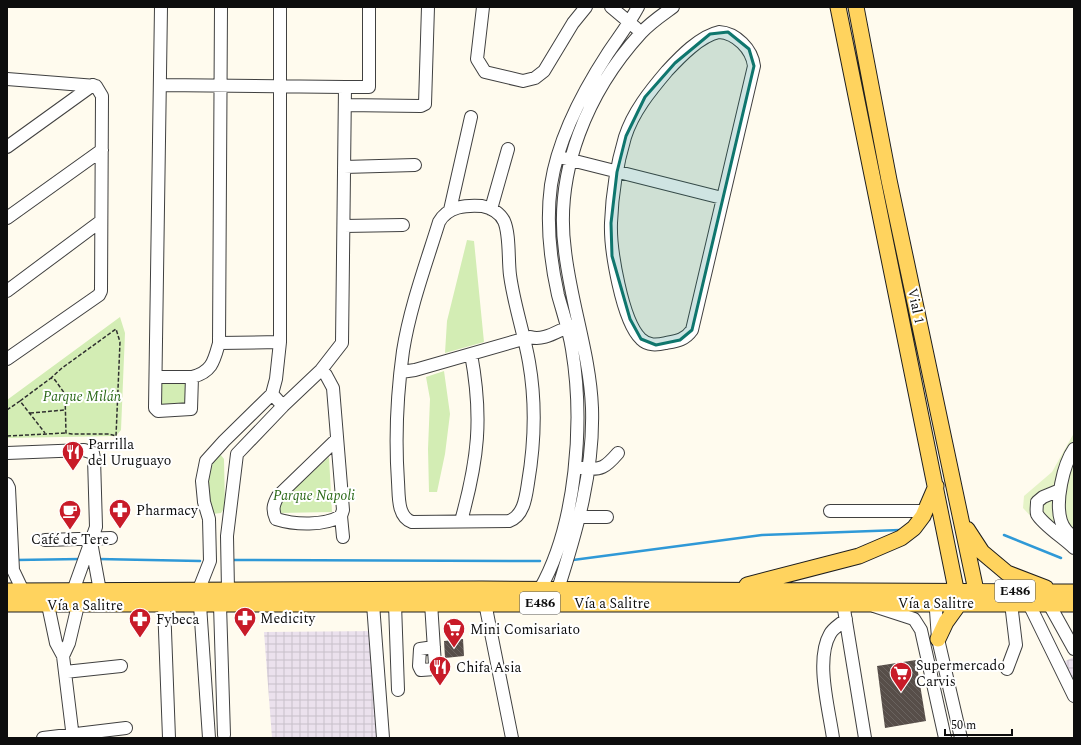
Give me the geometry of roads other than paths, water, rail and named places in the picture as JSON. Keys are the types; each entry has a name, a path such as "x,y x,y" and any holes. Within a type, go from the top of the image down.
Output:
{"main road":[{"path":"838,7 958,597 938,639"},
{"name":"Vial 1","path":"856,7 889,180 977,597"},
{"path":"727,590 859,556 901,538 914,528 926,511 936,486"},
{"path":"961,520 982,552 1007,573 1051,597"},
{"name":"Vía a Salitre","path":"7,604 48,605 100,590 199,589 727,590 935,597 1051,597 1073,602"},
{"name":"Vía a Salitre","path":"7,591 23,591 75,598 200,605 431,603 866,603 935,597"},
{"name":"Vía a Salitre","path":"977,597 1011,604 1029,604 1051,597"}],"street":[{"path":"161,7 155,408 158,411 191,408 192,377"},
{"path":"156,377 192,377 203,374 212,366 219,343 221,7"},
{"path":"199,589 210,561 209,519 204,502 202,481 206,461 224,441 272,394 276,378 280,342 280,7"},
{"path":"369,7 369,105"},
{"path":"345,105 422,106 425,104 428,7"},
{"path":"483,7 477,58 480,66 485,72 523,80 535,78 544,71 573,23 586,7"},
{"path":"611,7 642,32"},
{"path":"540,589 554,558 569,502 577,429 576,390 563,328 549,241 551,186 558,157 580,99 638,7"},
{"path":"558,589 581,512 591,446 592,408 588,373 564,250 562,219 570,160 579,133 593,102 621,58 642,32 672,7"},
{"path":"719,32 728,32 749,49 753,58 754,66 692,330 686,337 680,340 656,346 647,344 637,334 630,319 619,286 612,256 611,223 617,172 626,136 645,97 675,63 710,34 719,32"},
{"path":"7,79 93,85 99,88 102,96 99,295 7,359"},
{"path":"7,147 93,85"},
{"path":"161,85 369,87"},
{"path":"228,590 228,518 237,454 283,406 321,370 342,343 345,87"},
{"path":"450,210 478,206 491,209 502,218 506,226 510,275 527,338 535,420 531,466 521,512 516,518 509,521 412,522 405,518 401,512 397,454 398,410 404,350 412,314 439,222 450,210 471,117"},
{"path":"491,209 508,149"},
{"path":"7,218 102,150"},
{"path":"558,157 722,198"},
{"path":"344,168 415,165"},
{"path":"7,291 101,221"},
{"path":"344,226 403,225"},
{"path":"401,372 415,370 527,338 535,332 552,328 563,328 579,323"},
{"path":"219,343 280,342"},
{"path":"461,521 474,472 478,434 478,395 471,354"},
{"path":"321,370 326,375 333,388 336,440 343,510 341,516 343,537"},
{"path":"272,394 283,406"},
{"path":"336,440 278,496 273,505 276,519 284,521 319,523 332,521 341,516"},
{"path":"224,441 237,454"},
{"path":"1074,449 1060,490 1059,505 1061,521 1068,533 1074,538"},
{"path":"7,453 84,450 92,453 94,458 96,527 75,598 69,643 63,656"},
{"path":"574,467 597,469 608,465 618,453"},
{"path":"7,484 9,488 10,566 23,591"},
{"path":"1060,490 1037,502 1036,513 1042,523 1052,529 1074,548"},
{"path":"569,502 581,512 607,517"},
{"path":"830,511 926,511"},
{"path":"209,519 228,518"},
{"path":"44,540 92,540 111,538"},
{"path":"92,540 100,590"},
{"path":"210,545 227,545"},
{"path":"210,561 227,561"},
{"path":"935,597 938,639 961,738"},
{"path":"1051,597 1074,649"},
{"path":"431,603 434,647"},
{"path":"485,603 512,738"},
{"path":"843,603 865,738"},
{"path":"866,603 914,619 921,630 945,738"},
{"path":"164,604 169,738"},
{"path":"373,604 382,738"},
{"path":"395,604 398,690"},
{"path":"1007,669 1016,645 1011,604"},
{"path":"1029,604 1074,696"},
{"path":"48,605 56,643 63,656 73,736"},
{"path":"200,605 209,737 228,736 223,697 220,605"},
{"path":"833,738 823,662 824,648 830,633 846,619"},
{"path":"923,643 938,639"},
{"path":"204,662 222,661"},
{"path":"65,672 121,666"},
{"path":"206,698 223,697"},
{"path":"43,738 73,736 126,728"}],"waterway":[{"path":"573,560 762,535 900,530"},
{"path":"1004,535 1061,558"},
{"path":"16,560 81,559"},
{"path":"98,559 200,561"},
{"path":"234,560 540,561"}],"place":[{"name":"Parrilla del Uruguayo","path":"73,472"},
{"name":"Café de Tere","path":"70,530"},
{"name":"Pharmacy","path":"120,530"},
{"name":"Fybeca","path":"140,638"},
{"name":"Medicity","path":"245,638"},
{"name":"Mini Comisariato","path":"454,648"},
{"name":"Chifa Asia","path":"440,686"},
{"name":"Supermercado Carvis","path":"901,692"}],"park label":[{"name":"Parque Milán","path":"82,396"},
{"name":"Parque Napoli","path":"314,495"}]}
